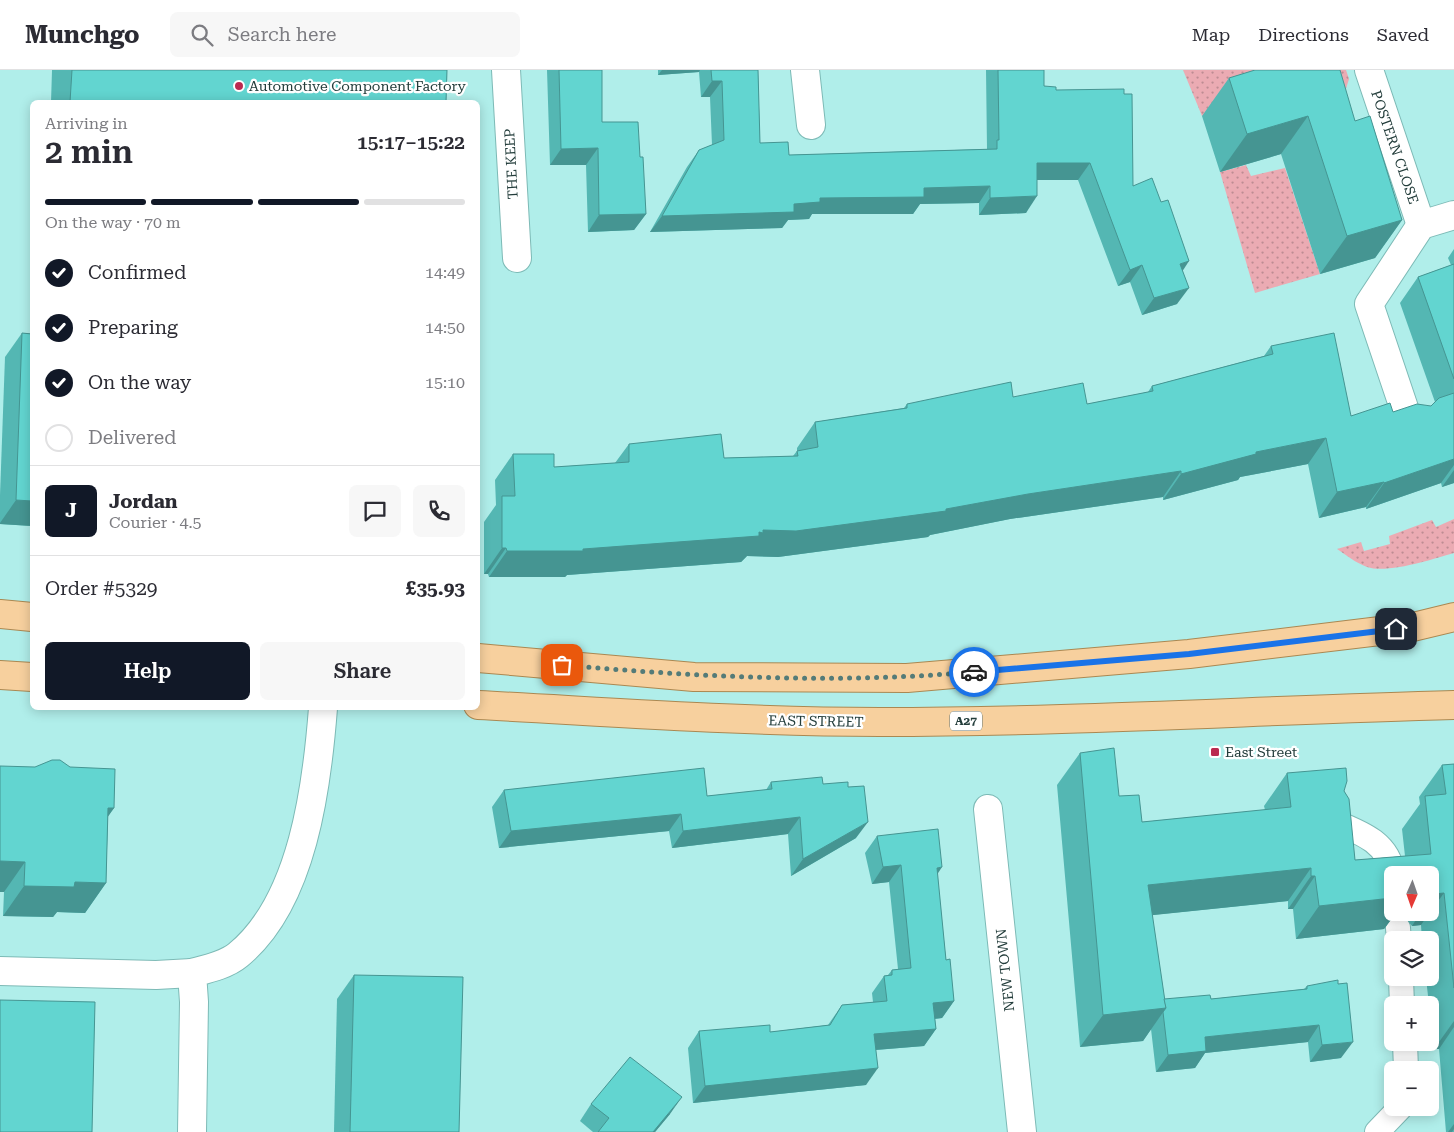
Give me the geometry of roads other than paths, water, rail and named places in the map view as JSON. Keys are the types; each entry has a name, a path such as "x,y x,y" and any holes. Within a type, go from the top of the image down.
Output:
{"main road":[{"path":"0,614 30,617"},
{"path":"480,658 694,676 907,678 1189,654 1413,627 1454,618"},
{"path":"0,675 30,677"},
{"name":"EAST STREET","path":"480,705 711,719 879,722 1010,721 1454,705"}],"street":[{"name":"THE KEEP","path":"506,70 517,258"},
{"path":"804,70 812,125"},
{"name":"POSTERN CLOSE","path":"1369,70 1421,225"},
{"path":"1408,416 1369,304 1421,225 1454,215"},
{"path":"0,970 156,975 192,973 216,966 237,956 262,932 281,898 296,862 310,818 315,791 323,710"},
{"name":"NEW TOWN","path":"988,809 1022,1132"},
{"path":"192,973 194,1002 192,1132"}],"lane":[{"path":"1335,822 1363,834 1381,846 1391,866"},
{"path":"1377,1132 1392,1116"}],"place":[{"name":"Automotive Component Factory","path":"239,86"},
{"name":"East Street","path":"1215,752"}]}
